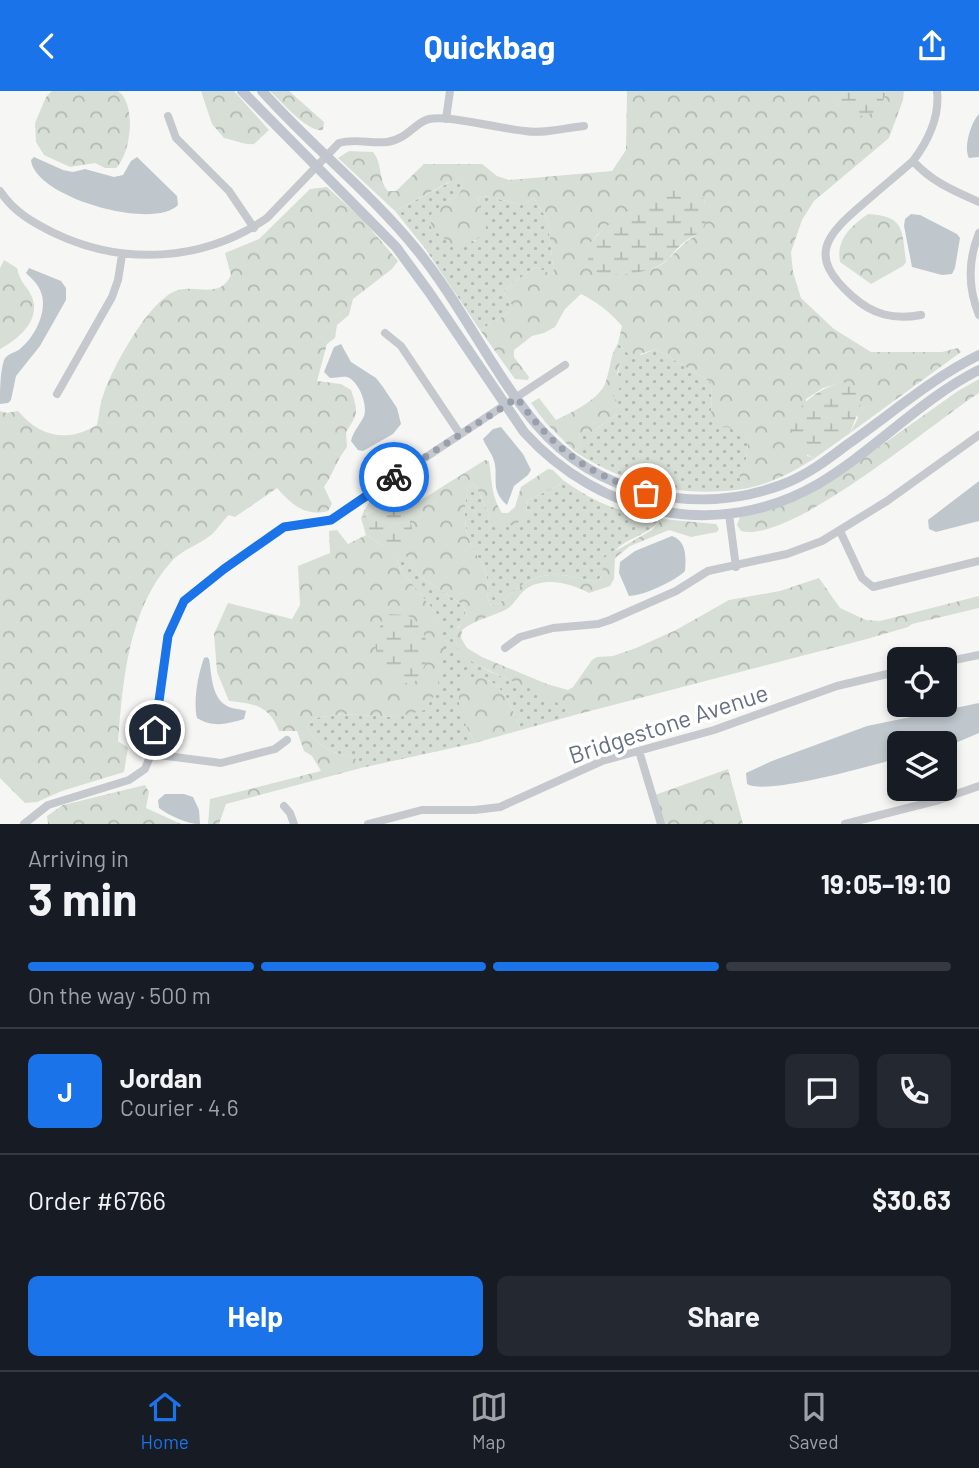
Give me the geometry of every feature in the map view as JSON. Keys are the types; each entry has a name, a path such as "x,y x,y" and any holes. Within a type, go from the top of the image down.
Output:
{"main road":[{"path":"242,91 382,232 412,267 524,432 573,477 597,490 660,512 707,516 766,506 821,482 939,394 979,370"},
{"path":"262,91 393,222 424,258 535,423 581,464 603,477 634,489 662,497 706,501 762,492 813,470 952,369 979,355"}],"street":[{"path":"446,119 450,91"},
{"path":"921,315 883,316 863,306 830,272 826,252 828,241 839,224 913,161 928,139 933,126 937,110 937,91"},
{"path":"168,116 176,138 229,191 254,227"},
{"path":"1,193 26,219 75,243 122,255 151,255 198,249 225,242 254,227 267,218 339,143 394,141 408,135 428,119 446,119 527,132 584,126"},
{"path":"913,161 926,176 940,185 979,202"},
{"path":"979,233 974,245 970,283 979,315"},
{"path":"57,394 112,297 122,255"},
{"path":"385,333 401,346 460,434"},
{"path":"24,824 48,805 129,780 145,769 151,754 168,636 184,601 284,527 331,520 565,365"},
{"path":"505,647 520,637 553,628 610,621 676,591 708,571 787,554 821,541 840,531 979,435"},
{"path":"729,514 736,567"},
{"path":"840,531 862,578 873,587 979,561"},
{"path":"957,660 979,655"},
{"name":"Bridgestone Avenue","path":"368,824 422,810 500,807 582,769 738,723 837,687 887,674"},
{"path":"151,754 221,763 275,749 287,740"},
{"path":"639,751 661,824"},
{"path":"845,824 940,800 979,786"},
{"path":"284,806 294,824"}],"green space":[{"path":"52,91 118,91 124,97 130,117 130,129 125,152 116,168 105,168 95,163 70,167 44,155 36,142 35,123 46,97"},
{"path":"201,91 234,91 269,130 254,144 224,138 212,124"},
{"path":"270,91 289,91 324,122 323,130 317,130 303,122"},
{"path":"627,91 838,91 837,101 886,96 884,91 904,91 889,138 814,201 802,220 791,252 793,272 801,298 834,329 871,352 942,352 958,348 961,352 850,433 858,418 843,382 823,388 806,399 807,456 815,458 780,477 743,489 739,474 746,463 748,440 728,427 714,428 711,411 712,383 656,349 631,357 618,343 622,326 603,308 581,294 565,309 555,327 532,336 514,350 514,357 529,377 528,380 515,379 480,330 509,313 512,305 503,291 535,267 554,275 548,221 534,198 522,205 487,196 478,198 486,221 486,230 474,241 451,244 431,228 431,214 448,200 459,196 463,182 449,182 395,211 338,158 349,151 373,152 385,187 388,191 396,191 424,164 482,164 497,176 509,180 612,171 626,150","holes":["704,199 705,207 695,236 656,267 647,269 626,265 587,247 598,234 622,216"]},
{"path":"838,91 884,91 886,95 873,113 858,116 847,114 840,108 837,102"},
{"path":"450,182 463,182 459,196 448,200 474,242 485,225 478,198 487,196 522,205 534,198 548,221 554,275 535,267 503,291 512,305 509,313 480,330 424,247 395,211"},
{"path":"327,187 362,219 398,261 392,269 353,299 349,315 337,325 335,338 327,344 317,381 341,384 351,390 356,408 355,416 346,432 347,447 324,487 332,504 328,511 305,511 293,504 277,488 235,517 229,515 211,535 175,558 145,602 130,647 118,741 128,748 124,772 62,791 37,802 25,803 0,778 0,411 18,411 35,427 55,435 75,434 97,425 103,397 116,367 134,334 157,305 179,290 221,287 231,275 225,253 259,239 310,189"},
{"path":"673,187 683,188 704,199 706,219 700,232 680,245 666,261 647,270 615,275 589,268 587,247 605,228 637,204"},
{"path":"868,214 889,218 899,227 904,241 906,262 871,284 840,262 839,254 846,234"},
{"path":"4,260 17,268 34,306 31,321 26,328 0,349 0,268"},
{"path":"618,343 622,348 641,355 656,349 712,383 711,411 748,440 746,463 739,474 743,489 698,492 655,486 613,473 574,451 581,446 579,435 585,430 592,432 617,414 613,396 621,360 613,353"},
{"path":"613,353 621,360 617,374 626,381 613,396 619,404 617,414 592,432 585,430 579,435 581,446 574,451 546,423 531,403 539,398 556,420 577,409 603,387"},
{"path":"979,379 979,393 826,501 793,519 764,530 741,531 737,525 740,517 802,498 831,481"},
{"path":"843,382 852,388 861,404 850,433 815,458 809,456 797,444 790,422 812,396"},
{"path":"485,460 489,461 494,494 502,513 508,513 515,507 521,487 548,469 553,470 563,480 558,486 528,500 526,512 516,525 500,526 490,517 475,484 469,485 465,505 467,533 486,574 491,606 498,604 524,584 544,576 563,575 595,582 601,578 605,557 652,530 662,519 716,524 719,529 717,532 691,537 669,530 630,546 615,558 614,579 610,586 589,593 558,582 533,585 523,591 507,609 462,630 461,638 467,648 547,684 568,690 597,657 613,656 636,648 676,630 729,600 780,591 819,578 840,608 866,620 880,621 979,596 979,608 571,716 546,696 488,670 460,652 455,641 456,634 467,616 462,604 422,578 404,553 397,559 400,569 439,617 445,651 436,692 425,710 397,717 343,714 314,718 307,727 317,740 333,752 355,758 361,768 226,804 219,824 208,824 210,799 321,771 312,756 304,751 297,731 279,731 271,716 260,707 229,701 217,672 214,634 228,603 292,619 300,605 298,566 330,553 329,531 337,530 348,544 366,535 383,546 379,506 361,518 374,498 389,492 418,502"},
{"path":"563,480 610,506 662,519 620,546 602,576 595,582 563,575 544,576 524,584 498,604 491,606 486,574 467,533 465,504 469,485 475,484 490,517 526,512 528,500 558,486"},
{"path":"391,505 401,510 411,524 413,535 405,545 383,546 366,535 361,518 379,506"},
{"path":"404,552 422,578 462,604 467,617 458,627 455,640 471,659 488,670 541,692 571,716 521,730 501,690 495,684 478,677 466,726 475,743 361,768 355,758 333,752 322,745 307,727 314,718 343,714 397,717 439,617 400,569 397,559"},
{"path":"390,614 413,618 426,639 427,659 413,684 395,681 378,663 375,642 381,623"},
{"path":"478,677 495,684 501,690 521,730 475,743 461,711 459,695 465,679"},
{"path":"728,769 743,824 661,824 652,796"},
{"path":"145,785 149,792 146,808 181,824 48,824 47,816 63,805"}],"shaded area":[{"path":"979,114 979,157 969,158 969,135"},
{"path":"34,157 63,170 73,172 85,169 114,177 123,175 131,161 137,157 177,196 178,205 165,212 145,214 96,206 52,186 37,174 31,160"},
{"path":"911,214 920,215 960,238 952,274 942,275 912,267 904,226 905,219"},
{"path":"29,268 61,281 66,288 66,300 40,346 16,376 11,400 0,404 4,360 26,343 36,329 42,313 40,290 26,273"},
{"path":"341,344 351,362 376,378 383,387 397,408 401,424 393,434 363,451 358,450 351,441 365,411 359,388 347,377 330,378 324,372 334,347"},
{"path":"501,427 523,454 531,470 514,486 507,505 498,494 494,461 483,439 493,429"},
{"path":"979,481 979,521 936,532 929,529 928,520"},
{"path":"672,536 683,546 685,571 658,587 629,596 619,573 620,562 635,551"},
{"path":"207,657 216,693 229,707 246,711 244,719 214,724 197,718 197,688 202,664"},
{"path":"979,703 979,733 957,742 957,731 887,731 887,761 797,783 758,787 747,784 746,773 867,726 911,717 957,717 957,708"},
{"path":"165,794 193,797 199,810 200,824 179,819 159,808 158,800"}],"way so far":[{"path":"394,477 517,398 535,423 581,464 603,477 646,493"}],"route":[{"path":"155,730 168,636 184,601 284,527 331,520 394,477"}]}
